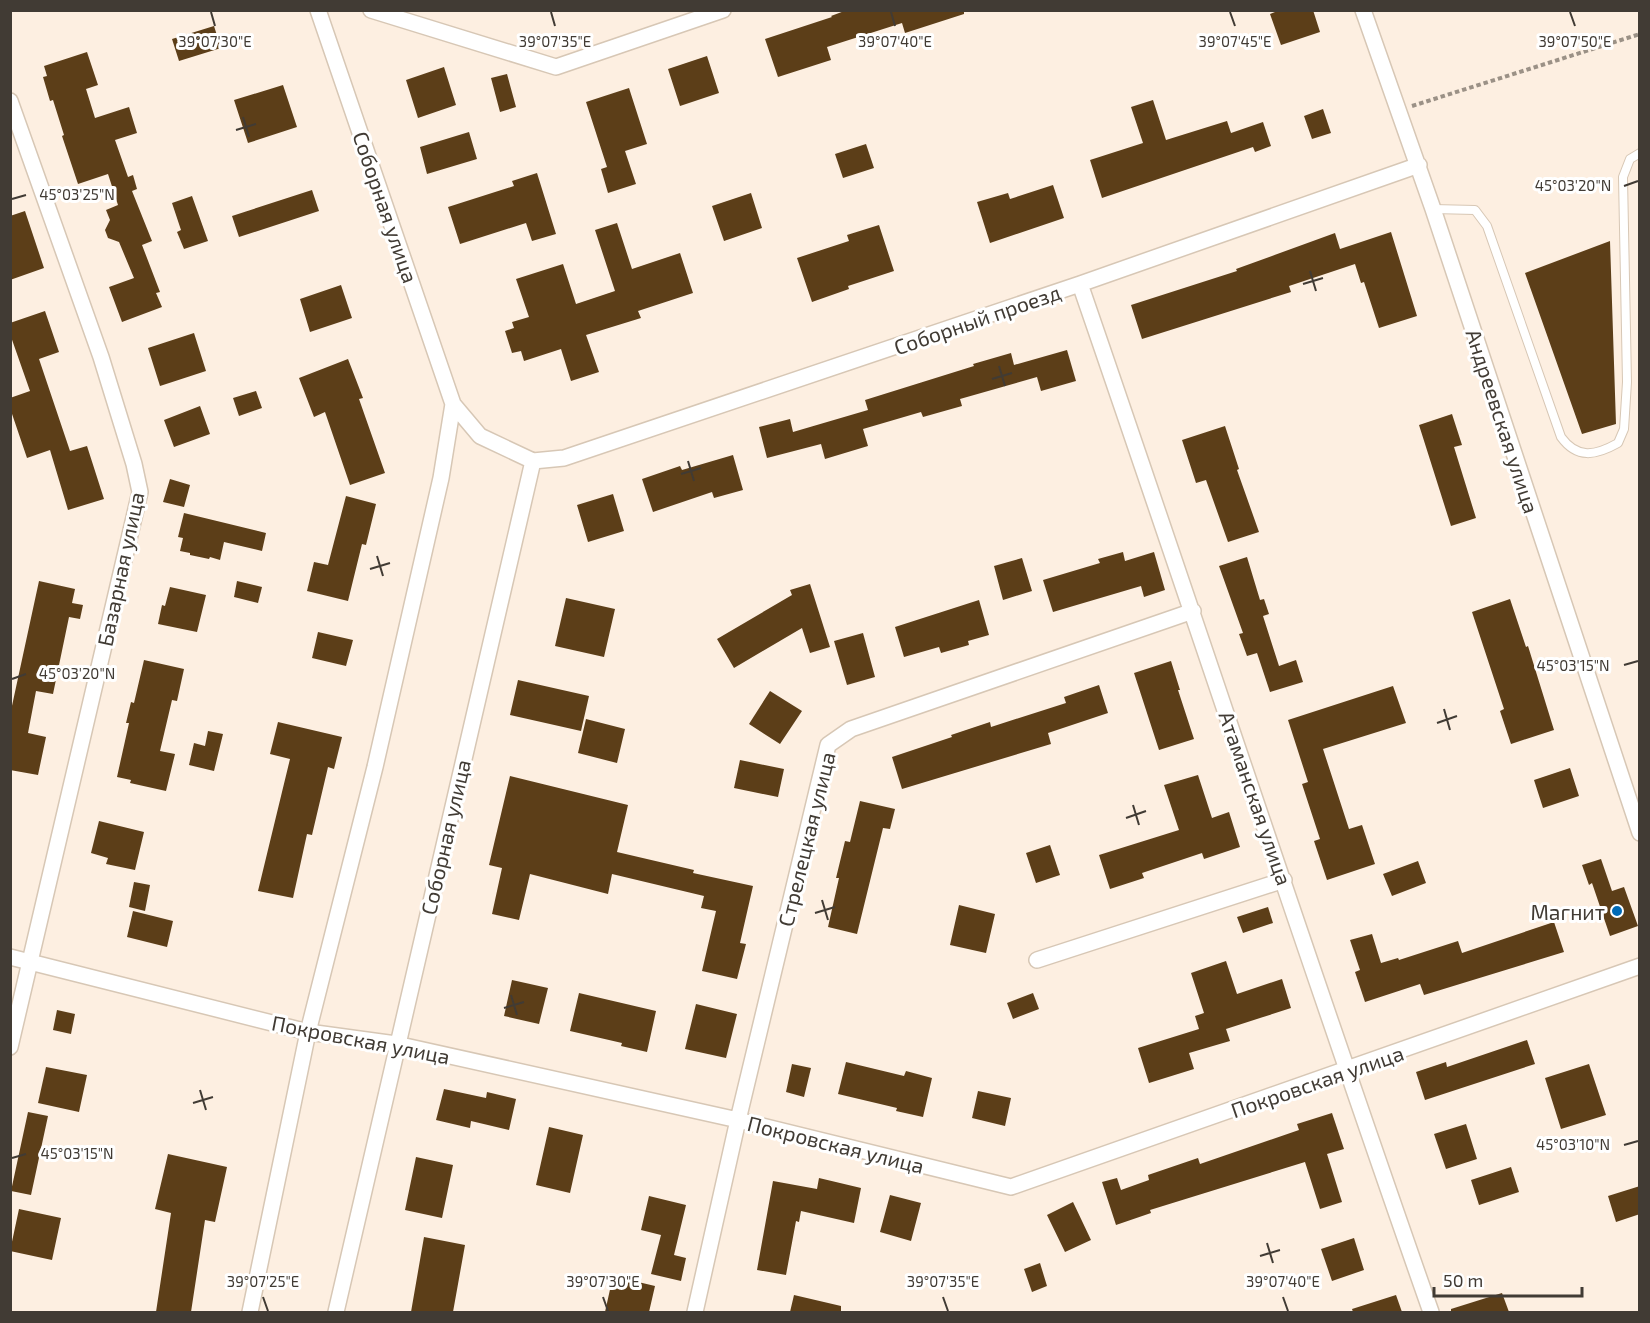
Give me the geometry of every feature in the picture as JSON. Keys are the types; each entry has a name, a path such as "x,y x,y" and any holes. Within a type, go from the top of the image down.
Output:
{"street":[{"name":"Соборная улица","path":"318,10 453,404 480,436 533,461 396,1044 336,1312"},
{"path":"371,10 556,66 723,10"},
{"name":"Андреевская улица","path":"1363,10 1419,165 1640,833"},
{"name":"Базарная улица","path":"10,101 101,357 134,464 140,492 10,1047"},
{"name":"Соборный проезд","path":"533,461 564,458 1080,284 1419,165"},
{"name":"Атаманская улица","path":"1080,284 1193,610 1346,1071 1431,1312"},
{"name":"Соборная улица","path":"250,1312 308,1032 375,767 441,478 453,404"},
{"name":"Стрелецкая улица","path":"695,1312 738,1120 828,745 850,729 1193,610"},
{"path":"1037,960 1284,880"},
{"name":"Покровская улица","path":"10,957 308,1032 396,1044 738,1120 1011,1187 1640,966"}],"lane":[{"path":"1433,209 1475,210 1487,226 1561,437 1568,447 1578,453 1594,453 1618,443 1624,429 1627,382 1623,177 1630,159 1640,153"}],"path":[{"path":"1400,110 1640,34"}],"building":[{"path":"847,10 964,10 964,14 905,33 902,23 827,47 831,60 778,77 765,39"},
{"path":"1280,10 1313,10 1320,32 1281,45 1270,14"},
{"path":"214,26 221,48 179,61 172,39"},
{"path":"87,52 98,85 86,89 95,118 129,107 137,133 115,140 128,177 133,175 137,189 132,191 152,241 142,245 160,292 156,293 162,307 122,322 109,287 134,278 119,242 108,238 105,230 110,220 106,210 118,205 108,174 78,184 53,100 50,101 43,77 47,76 44,66"},
{"path":"707,56 719,93 680,106 668,69"},
{"path":"444,67 456,105 418,118 406,80"},
{"path":"507,74 516,107 500,112 491,78"},
{"path":"283,85 297,127 248,143 234,100"},
{"path":"629,88 647,144 625,151 636,184 608,193 601,169 607,167 586,102"},
{"path":"1153,100 1166,140 1227,121 1231,133 1263,122 1271,146 1255,152 1253,147 1102,198 1090,160 1143,143 1131,107"},
{"path":"1323,109 1331,133 1312,139 1304,116"},
{"path":"469,132 477,159 427,174 420,147"},
{"path":"866,144 874,168 843,178 835,154"},
{"path":"537,173 556,234 532,241 526,223 460,244 448,207 514,186 512,181"},
{"path":"1053,185 1064,218 990,243 977,202 1008,193 1010,199"},
{"path":"312,190 319,211 239,237 232,216"},
{"path":"751,193 762,228 724,241 712,206"},
{"path":"192,196 208,241 184,249 177,232 181,230 172,203"},
{"path":"25,211 44,268 10,280 10,216"},
{"path":"617,223 632,269 680,253 693,293 638,311 641,318 586,335 599,372 571,381 561,349 524,361 521,351 512,353 505,331 514,328 512,322 529,317 516,279 563,264 576,304 615,291 595,230"},
{"path":"879,225 894,271 848,286 849,289 812,302 797,258 849,241 847,235"},
{"path":"1391,232 1417,316 1379,328 1364,282 1361,283 1355,264 1289,286 1291,292 1142,339 1131,305 1237,271 1236,269 1335,233 1340,249"},
{"path":"1610,241 1616,424 1582,434 1525,273"},
{"path":"341,285 352,318 310,332 300,299"},
{"path":"45,311 59,352 39,359 70,451 87,446 104,499 68,510 50,450 27,458 10,408 10,398 30,391 10,334 10,323"},
{"path":"194,333 206,371 160,386 148,348"},
{"path":"1067,350 1076,381 1041,391 1037,377 960,399 962,406 923,417 921,412 863,429 868,446 825,459 821,444 767,458 759,427 790,419 793,432 868,410 865,400 974,366 973,364 1011,353 1014,365"},
{"path":"348,359 363,398 359,399 385,473 350,485 325,412 314,417 299,378"},
{"path":"256,391 262,408 239,416 233,398"},
{"path":"200,406 210,434 174,447 164,420"},
{"path":"1452,414 1462,445 1454,447 1476,518 1451,526 1419,425"},
{"path":"1225,426 1239,469 1237,470 1259,532 1228,542 1206,480 1196,483 1182,440"},
{"path":"733,455 743,490 714,498 712,492 653,512 642,479 680,466 682,470"},
{"path":"170,479 190,485 184,507 163,502"},
{"path":"613,494 624,531 588,542 577,505"},
{"path":"346,496 376,504 366,545 362,544 348,601 307,591 314,562 328,565"},
{"path":"184,513 266,533 262,551 224,542 220,560 180,551 183,538 178,537"},
{"path":"1123,552 1125,561 1154,552 1165,590 1144,597 1141,586 1053,612 1043,580 1100,563 1098,559"},
{"path":"1247,557 1260,600 1264,599 1269,614 1263,616 1279,666 1296,660 1303,682 1270,692 1257,653 1247,656 1239,634 1243,633 1219,566"},
{"path":"1022,558 1032,591 1003,600 994,566"},
{"path":"39,581 75,589 72,603 83,605 80,619 69,617 53,694 36,691 28,733 46,737 38,775 10,770 10,715"},
{"path":"237,581 262,587 258,603 234,597"},
{"path":"810,584 830,647 810,653 802,628 734,668 717,639 792,595 790,590"},
{"path":"170,587 206,595 197,632 158,624 162,605 165,606"},
{"path":"566,598 615,609 604,657 555,646"},
{"path":"1510,599 1526,647 1528,646 1554,730 1511,744 1500,711 1504,709 1472,612"},
{"path":"979,600 989,635 968,641 969,645 941,653 939,647 904,657 895,627"},
{"path":"318,632 353,640 346,666 312,658"},
{"path":"863,633 875,677 847,685 834,641"},
{"path":"144,660 184,669 177,701 172,700 160,751 175,754 166,791 130,783 131,780 117,777 129,723 126,723 131,702 134,703"},
{"path":"1171,661 1194,739 1159,750 1134,673"},
{"path":"518,680 589,696 581,731 510,715"},
{"path":"1099,685 1108,713 1048,733 1051,744 902,789 892,757 990,722 991,727 1066,703 1064,697"},
{"path":"1393,686 1406,723 1323,749 1349,829 1362,825 1375,864 1327,880 1314,841 1320,839 1302,784 1308,782 1288,720"},
{"path":"770,691 802,711 780,744 749,724"},
{"path":"586,719 625,729 617,763 578,753"},
{"path":"278,722 342,737 334,769 328,767 312,835 307,834 293,898 258,891 290,759 270,754"},
{"path":"208,731 223,734 214,771 189,765 194,743 205,746"},
{"path":"740,760 784,769 778,797 734,788"},
{"path":"1570,768 1579,796 1543,808 1534,780"},
{"path":"1198,775 1212,818 1229,812 1240,847 1204,859 1202,853 1142,873 1144,878 1110,889 1099,855 1179,830 1164,785"},
{"path":"510,776 628,805 617,852 694,870 693,873 753,886 740,943 746,944 737,979 702,971 716,911 701,908 704,896 612,874 608,894 530,874 519,920 492,914 502,868 489,865"},
{"path":"860,801 895,809 890,829 883,828 857,934 828,927 845,841 850,842"},
{"path":"99,821 144,832 135,870 106,864 108,858 91,853"},
{"path":"1050,845 1060,875 1036,883 1026,853"},
{"name":"Магнит","path":"1601,859 1612,891 1624,887 1638,926 1610,936 1592,883 1589,885 1582,865"},
{"path":"1418,861 1426,883 1392,896 1383,874"},
{"path":"134,882 150,885 145,911 129,907"},
{"path":"959,905 995,914 986,953 950,945"},
{"path":"1268,907 1273,923 1243,933 1237,917"},
{"path":"133,911 173,921 167,947 127,937"},
{"path":"1554,922 1564,952 1424,995 1420,984 1365,1002 1355,972 1360,970 1350,940 1372,934 1381,963 1398,958 1399,960 1458,941 1462,953"},
{"path":"1226,961 1237,994 1282,979 1291,1008 1226,1029 1230,1041 1189,1053 1194,1069 1149,1083 1138,1048 1199,1029 1195,1016 1204,1013 1191,973"},
{"path":"512,980 548,988 539,1024 504,1016"},
{"path":"579,993 656,1011 647,1052 621,1046 622,1043 570,1031"},
{"path":"1033,993 1039,1009 1013,1019 1007,1003"},
{"path":"696,1004 737,1014 726,1058 685,1049"},
{"path":"57,1010 75,1014 71,1034 53,1030"},
{"path":"1527,1040 1535,1064 1425,1100 1416,1072 1446,1062 1447,1067"},
{"path":"846,1062 904,1076 906,1071 932,1078 923,1117 896,1111 897,1108 838,1094"},
{"path":"792,1064 811,1068 804,1097 786,1092"},
{"path":"1589,1064 1606,1115 1561,1129 1545,1078"},
{"path":"46,1067 87,1075 79,1112 38,1103"},
{"path":"444,1089 486,1098 487,1092 516,1099 509,1130 471,1121 470,1128 436,1120"},
{"path":"978,1091 1011,1098 1005,1126 972,1118"},
{"path":"28,1112 48,1116 31,1195 11,1191"},
{"path":"1332,1113 1344,1149 1327,1154 1342,1202 1320,1209 1305,1162 1150,1210 1151,1213 1116,1225 1102,1182 1117,1178 1121,1190 1149,1180 1148,1175 1198,1158 1200,1164 1299,1130 1297,1124"},
{"path":"1466,1124 1477,1159 1446,1169 1434,1134"},
{"path":"549,1127 583,1135 570,1193 536,1185"},
{"path":"168,1154 227,1167 215,1222 205,1220 191,1312 156,1312 171,1213 155,1209"},
{"path":"416,1157 453,1165 442,1218 405,1210"},
{"path":"1511,1167 1519,1192 1479,1205 1471,1180"},
{"path":"819,1178 861,1188 854,1223 801,1211 799,1222 796,1221 786,1275 757,1270 773,1181 817,1189"},
{"path":"1640,1186 1640,1214 1616,1222 1608,1196"},
{"path":"890,1195 921,1203 911,1241 880,1232"},
{"path":"649,1196 686,1205 674,1255 686,1258 681,1281 651,1274 661,1235 641,1230"},
{"path":"1073,1202 1091,1240 1065,1252 1047,1215"},
{"path":"19,1209 61,1218 52,1260 10,1251"},
{"path":"424,1237 465,1245 453,1312 411,1312"},
{"path":"1354,1238 1364,1270 1332,1281 1321,1249"},
{"path":"1040,1263 1047,1286 1032,1292 1024,1269"},
{"path":"613,1276 655,1286 649,1312 605,1312"},
{"path":"1502,1293 1509,1312 1451,1312 1451,1309"},
{"path":"794,1295 841,1306 841,1312 790,1312"},
{"path":"1396,1295 1402,1312 1353,1312 1352,1309"}],"place":[{"name":"Магнит","path":"1617,911"}]}
